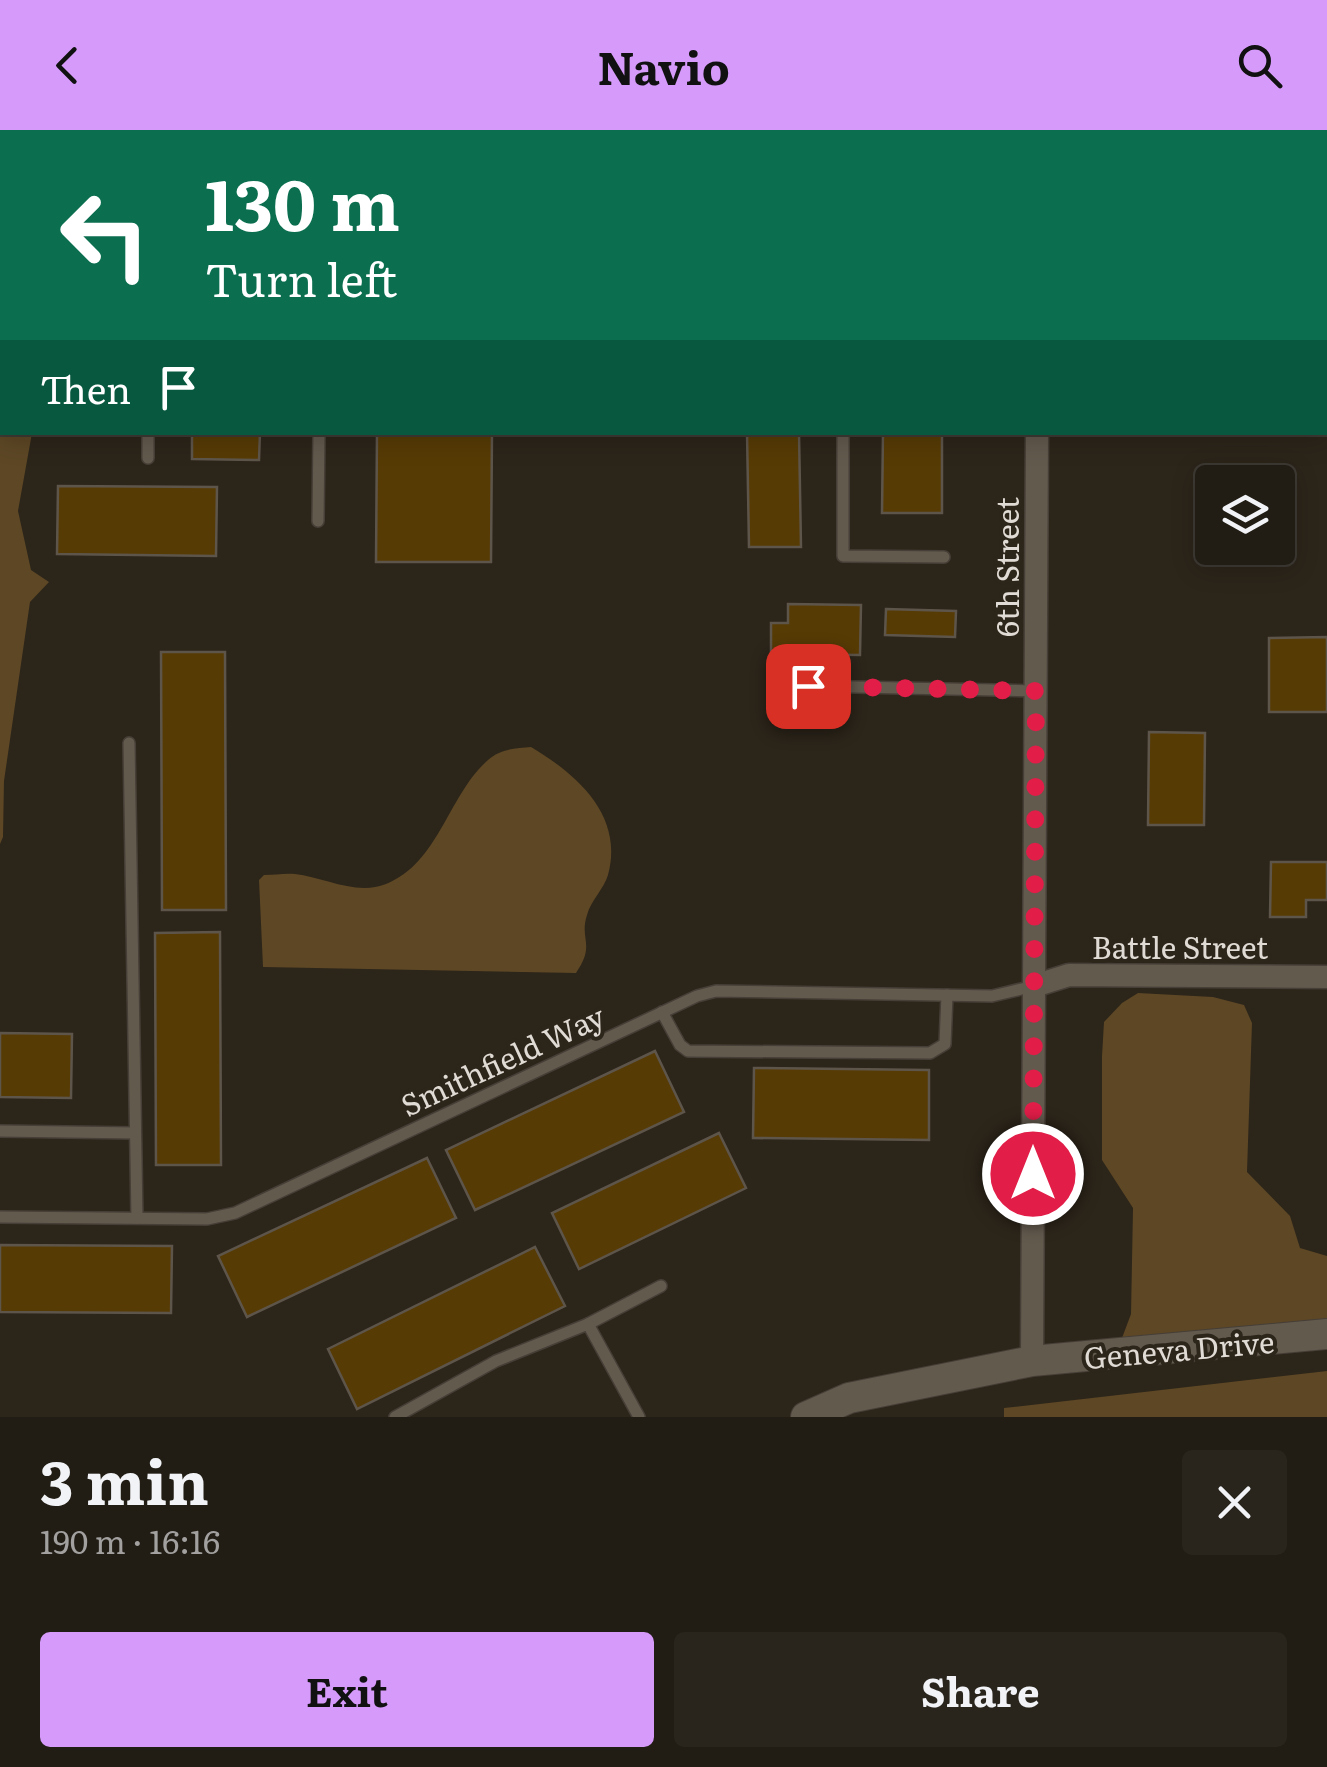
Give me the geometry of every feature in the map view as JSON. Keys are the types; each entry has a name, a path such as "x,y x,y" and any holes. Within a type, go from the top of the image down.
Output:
{"main road":[{"name":"Geneva Drive","path":"806,1417 849,1398 1032,1361 1327,1334"}],"street":[{"name":"6th Street","path":"1032,1361 1037,435"},
{"name":"Battle Street","path":"1034,986 1069,975 1327,977"}],"lane":[{"path":"148,435 148,458"},
{"path":"318,521 320,435"},
{"path":"842,435 843,556 944,556"},
{"path":"808,686 1036,691"},
{"path":"129,744 137,1218"},
{"name":"Smithfield Way","path":"0,1216 207,1219 235,1213 662,1012 716,991 992,996 1034,986"},
{"path":"662,1012 680,1044 688,1050 930,1053 946,1044 948,995"},
{"path":"0,1132 136,1133"},
{"path":"395,1417 496,1361 588,1324 661,1286"},
{"path":"588,1324 639,1417"}],"shaded area":[{"path":"0,435 32,435 18,511 31,570 49,582 30,602 4,781 0,844"},
{"path":"531,747 580,784 603,816 609,834 608,875 587,915 585,955 576,973 263,967 259,880 264,875 295,874 363,888 386,884 419,861 463,791 488,760 503,751"},
{"path":"1138,993 1213,997 1244,1005 1252,1023 1247,1172 1290,1216 1300,1248 1327,1256 1327,1319 1122,1338 1131,1314 1133,1208 1102,1160 1102,1056 1104,1022"},
{"path":"1327,1371 1327,1417 1004,1417 1004,1408"}],"building":[{"path":"192,435 260,435 259,460 192,459"},
{"path":"377,435 492,435 491,562 376,562"},
{"path":"747,435 799,435 801,547 749,547"},
{"path":"883,435 942,435 942,513 882,513"},
{"path":"58,486 217,487 216,556 57,554"},
{"path":"788,604 861,605 860,655 771,654 771,623 788,623"},
{"path":"886,609 956,611 955,637 885,635"},
{"path":"1327,637 1327,712 1269,712 1269,638"},
{"path":"161,652 225,652 226,910 162,910"},
{"path":"1149,732 1205,733 1204,825 1148,825"},
{"path":"1271,862 1327,862 1327,900 1306,900 1306,917 1270,917"},
{"path":"220,932 221,1165 156,1165 155,933"},
{"path":"0,1033 72,1034 71,1098 0,1097"},
{"path":"655,1051 684,1112 475,1210 446,1150"},
{"path":"754,1068 929,1070 929,1140 753,1138"},
{"path":"719,1133 746,1188 579,1269 552,1213"},
{"path":"427,1158 456,1218 247,1317 218,1256"},
{"path":"0,1245 172,1246 171,1313 0,1312"},
{"path":"535,1247 565,1306 357,1409 328,1349"}],"route":[{"path":"808,686 1036,691 1033,1174"}]}
